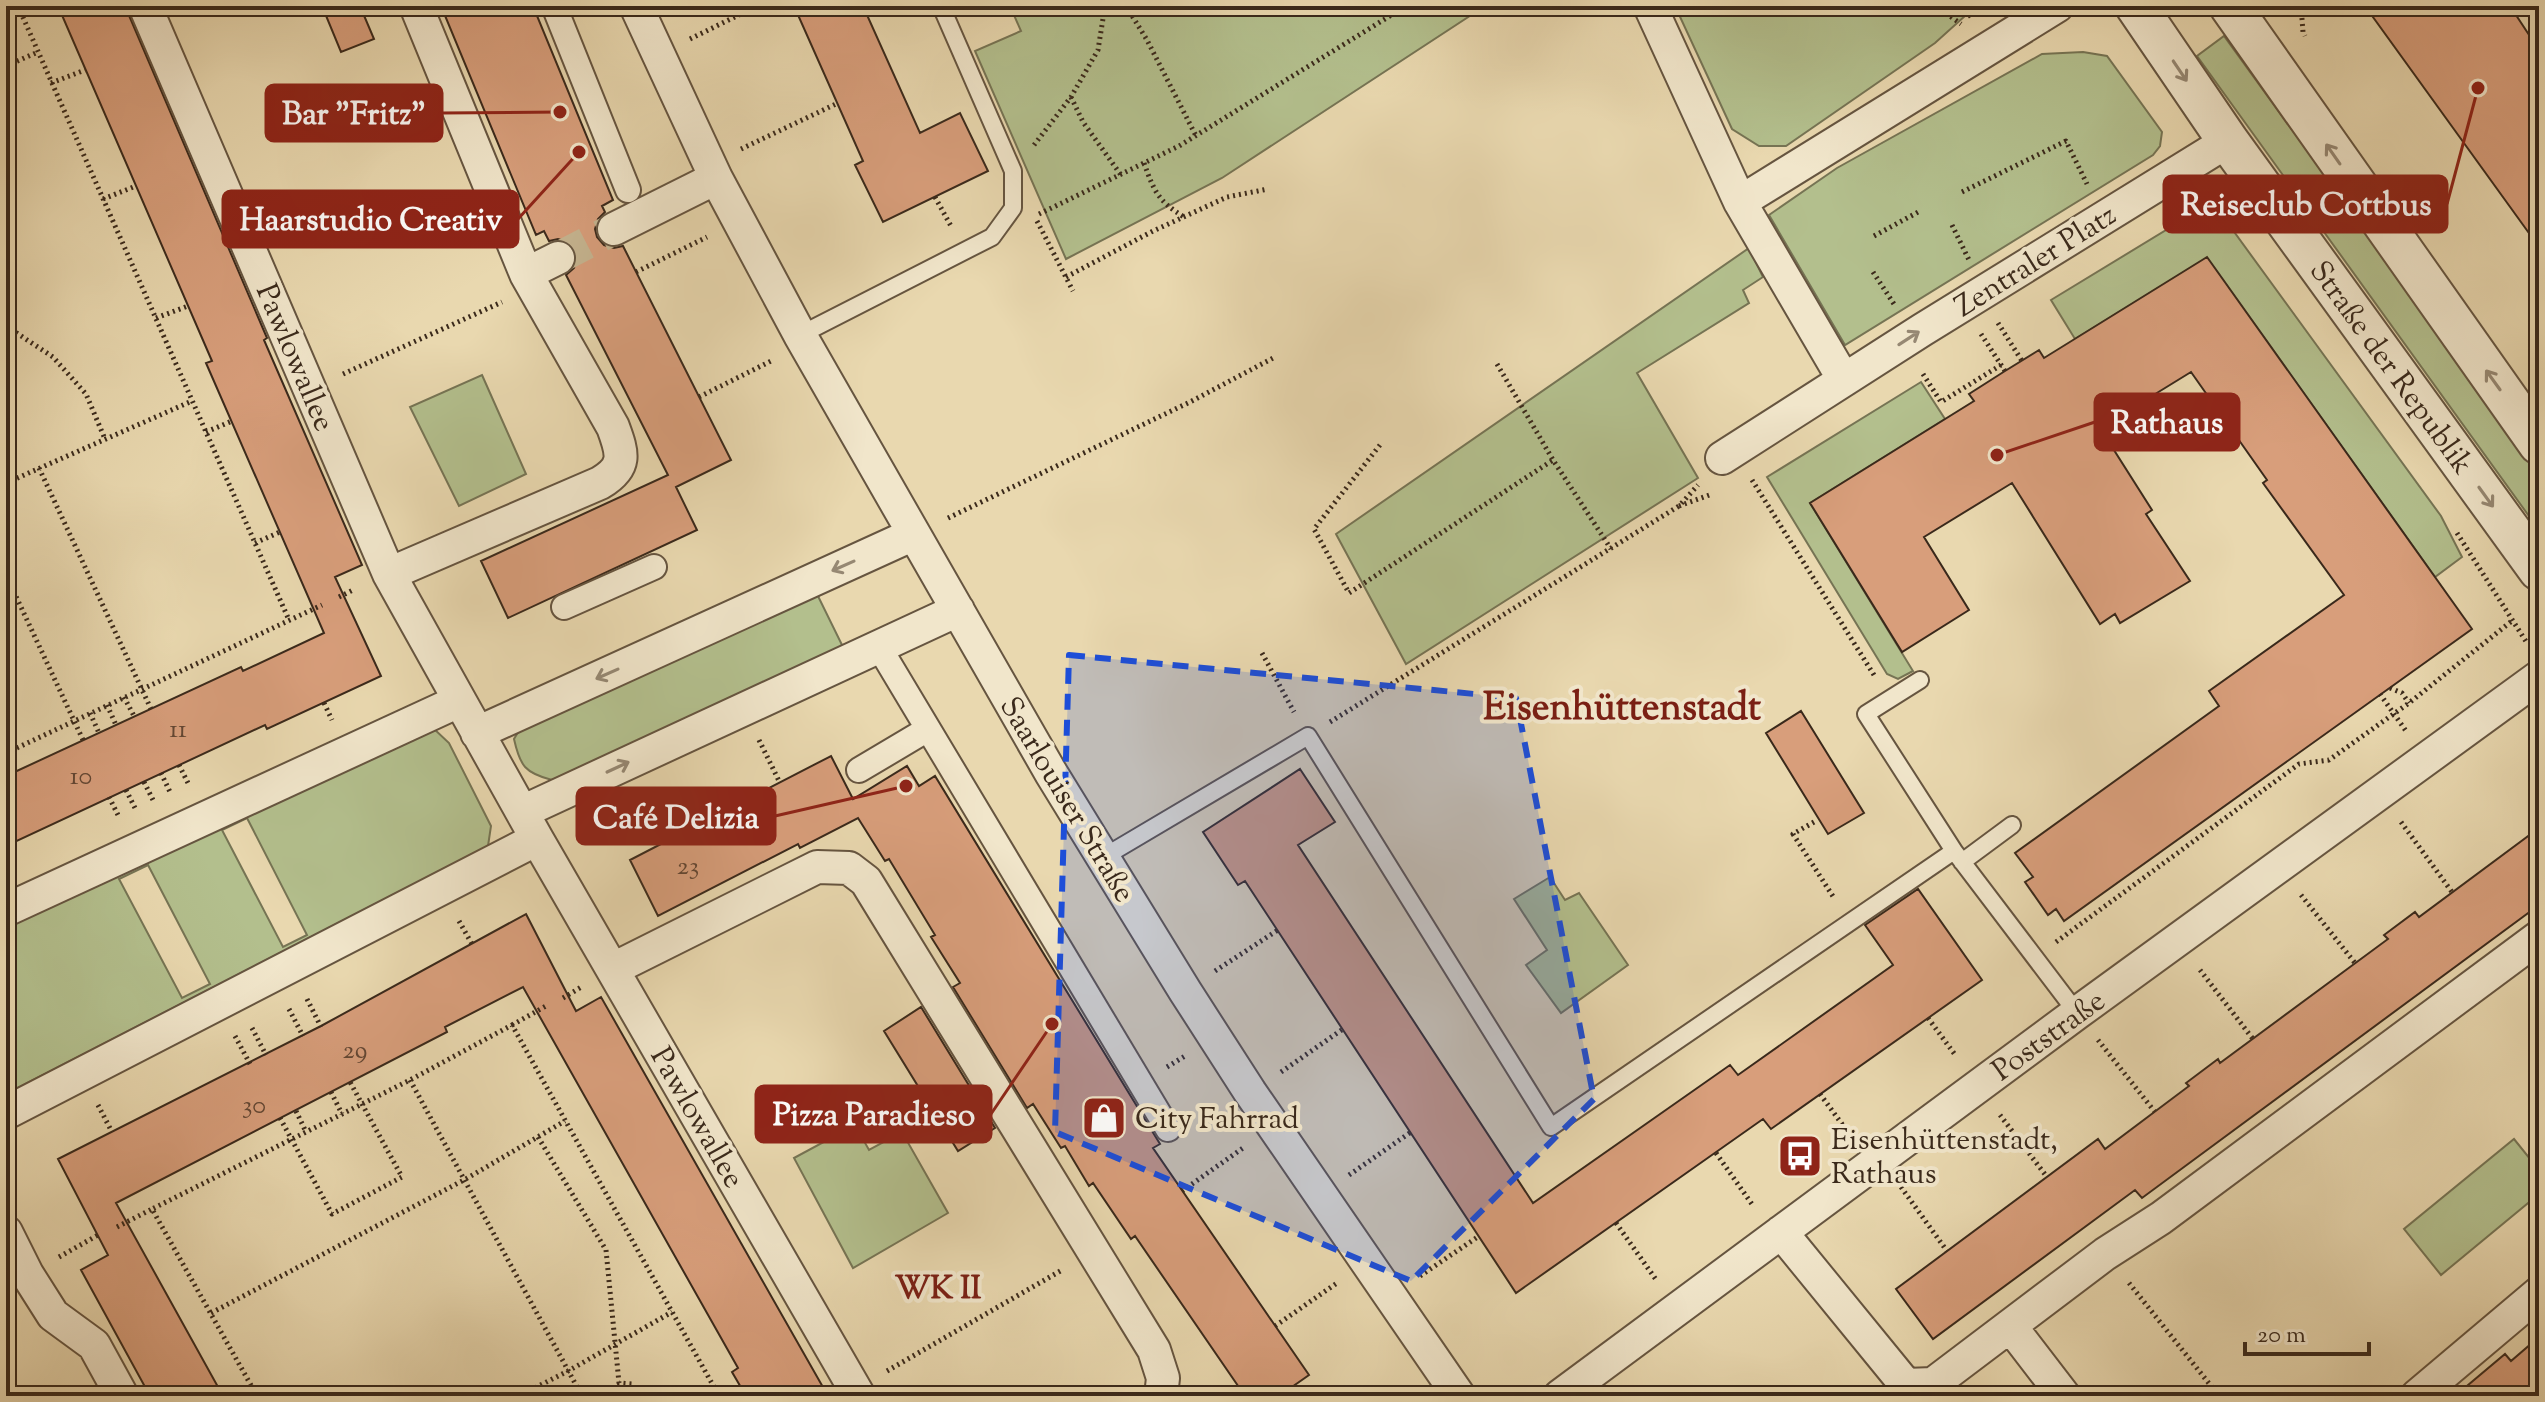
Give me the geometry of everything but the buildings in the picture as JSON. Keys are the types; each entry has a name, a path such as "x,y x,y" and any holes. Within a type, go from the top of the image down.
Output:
{"street":[{"name":"Pawlowallee","path":"145,6 389,574 477,733 857,1393"},
{"path":"389,574 600,483 615,475 621,462 620,445 613,427 530,281 416,6"},
{"path":"554,6 628,190"},
{"name":"Saarlouiser Straße","path":"636,6 713,171 803,340 1102,858 1273,1127 1459,1396"},
{"path":"1650,6 1740,202 1844,380"},
{"path":"1740,202 2057,6"},
{"name":"Straße der Republik","path":"2136,6 2228,141 2539,570"},
{"path":"2230,6 2539,444"},
{"name":"Zentraler Platz","path":"1735,465 1844,380 2228,141"},
{"path":"614,229 713,171"},
{"path":"530,281 558,258"},
{"path":"477,733 914,534"},
{"path":"564,607 654,567"},
{"path":"6,1113 530,825 641,757 958,610"},
{"path":"879,647 1168,1129"},
{"name":"Poststraße","path":"1560,1396 2077,1013 2539,677"},
{"path":"6,910 459,701"},
{"path":"859,770 928,729"},
{"path":"613,969 817,867 849,868 866,881 1154,1350 1163,1378 1161,1396"},
{"path":"1778,1234 1898,1390 1933,1384 2105,1254 2161,1218 2539,937"},
{"path":"6,1232 16,1280 53,1315 94,1345 122,1396"},
{"path":"2417,1396 2539,1293"},
{"path":"2011,1327 2064,1396"}],"lane":[{"path":"803,340 992,237 1013,208 1013,171 941,6"},
{"path":"1920,680 1866,714 1958,857 2077,1013"},
{"path":"1102,858 1308,736 1551,1127 1850,923 2012,825"}],"path":[{"path":"18,6 289,620"},
{"path":"658,55 757,6"},
{"path":"1013,171 1071,97 1098,50 1105,6"},
{"path":"1126,6 1196,136"},
{"path":"1073,291 1035,217 1196,136 1406,6"},
{"path":"6,66 38,52"},
{"path":"51,83 85,70"},
{"path":"1071,97 1083,122 1121,175"},
{"path":"713,171 838,103"},
{"path":"1962,192 2066,141 2103,218"},
{"path":"1144,163 1155,193 1167,207 1184,217"},
{"path":"103,199 136,186"},
{"path":"1066,277 1227,197 1268,189"},
{"path":"1874,236 1920,211"},
{"path":"636,272 739,221"},
{"path":"309,389 530,281"},
{"path":"156,318 188,306"},
{"path":"1998,323 2022,361"},
{"path":"6,326 53,357 86,394 105,439"},
{"path":"1920,369 1941,402 2003,368 1980,333"},
{"path":"699,397 803,340"},
{"path":"914,534 1177,409 1275,357"},
{"path":"1497,364 1553,460 1611,549"},
{"path":"6,482 192,401"},
{"path":"206,432 232,421"},
{"path":"1380,445 1314,529 1349,593 1553,460"},
{"path":"1262,653 1308,736 1679,506 1735,465 1890,699"},
{"path":"39,468 151,709"},
{"path":"255,543 280,532"},
{"path":"6,575 83,740"},
{"path":"6,753 322,605"},
{"path":"2035,958 2299,764 2329,760 2409,703 2513,620"},
{"path":"2390,688 2402,693 2409,703"},
{"path":"2380,694 2393,714"},
{"path":"124,697 134,716"},
{"path":"107,705 116,725"},
{"path":"744,709 780,783"},
{"path":"90,713 99,733"},
{"path":"641,757 679,835"},
{"path":"2379,792 2452,892"},
{"path":"1814,822 1793,834 1850,923"},
{"path":"2278,866 2355,963"},
{"path":"1185,991 1278,930"},
{"path":"2176,941 2253,1039"},
{"path":"117,1227 410,1080 546,1006"},
{"path":"2077,1013 2155,1112"},
{"path":"1928,1018 2047,1177"},
{"path":"512,1025 719,1396"},
{"path":"1250,1092 1343,1029"},
{"path":"410,1080 582,1396"},
{"path":"280,1118 332,1214 402,1177 350,1082"},
{"path":"331,1092 342,1114"},
{"path":"1820,1094 1947,1251"},
{"path":"296,1111 306,1132"},
{"path":"211,1313 464,1180 565,1121"},
{"path":"1182,1191 1273,1127"},
{"path":"1320,1195 1411,1132"},
{"path":"538,1137 606,1250 619,1383 632,1384 633,1396"},
{"path":"1716,1153 1778,1234"},
{"path":"152,1209 257,1396"},
{"path":"1616,1223 1678,1310"},
{"path":"1390,1297 1479,1236"},
{"path":"857,1393 1094,1251"},
{"path":"2105,1254 2219,1396"},
{"path":"1275,1326 1366,1263"},
{"path":"519,1396 672,1312"}],"highlighted area":[{"path":"1069,655 1516,698 1594,1099 1411,1281 1055,1132"}],"green space":[{"path":"1010,6 1485,6 1222,178 1066,259 975,51 1021,31"},
{"path":"1675,6 1976,6 1935,43 1786,146 1759,146 1732,129"},
{"path":"2224,36 2539,470 2539,530 2197,56"},
{"path":"2083,52 2107,56 2162,132 2160,146 2153,155 1845,345 1769,215 1837,168 2042,54"},
{"path":"2199,210 2213,210 2224,218 2441,516 2462,557 2435,577 2207,258 2075,339 2051,300"},
{"path":"1749,248 1763,277 1743,290 1749,303 1637,373 1698,478 1406,664 1336,534"},
{"path":"482,375 526,474 459,506 410,407"},
{"path":"1921,382 1945,419 1810,503 1913,671 1898,679 1887,674 1767,477"},
{"path":"815,590 844,649 552,780 530,771 522,762 514,739 524,722"},
{"path":"432,727 449,743 491,826 488,846 6,1094 6,925","holes":["247,818 307,935 283,947 222,830","148,865 210,984 182,998 119,879"]},
{"path":"1550,877 1565,900 1579,893 1628,965 1561,1013 1526,965 1547,950 1514,899"},
{"path":"855,1125 869,1150 902,1132 948,1213 853,1268 794,1158"},
{"path":"2514,1139 2539,1170 2539,1194 2441,1275 2404,1229"}],"tunnel":[{"path":"558,258 614,229"}],"place":[{"name":"Reiseclub Cottbus","path":"2478,88"},
{"name":"Bar \"Fritz\"","path":"560,112"},
{"name":"Haarstudio Creativ","path":"579,152"},
{"name":"Rathaus","path":"1997,455"},
{"name":"Café Delizia","path":"906,786"},
{"name":"Pizza Paradieso","path":"1052,1024"},
{"name":"City Fahrrad","path":"1104,1118"},
{"name":"Eisenhüttenstadt, Rathaus","path":"1800,1156"}],"district":[{"name":"Eisenhüttenstadt","path":"1622,706"},
{"name":"WK II","path":"938,1287"}]}
